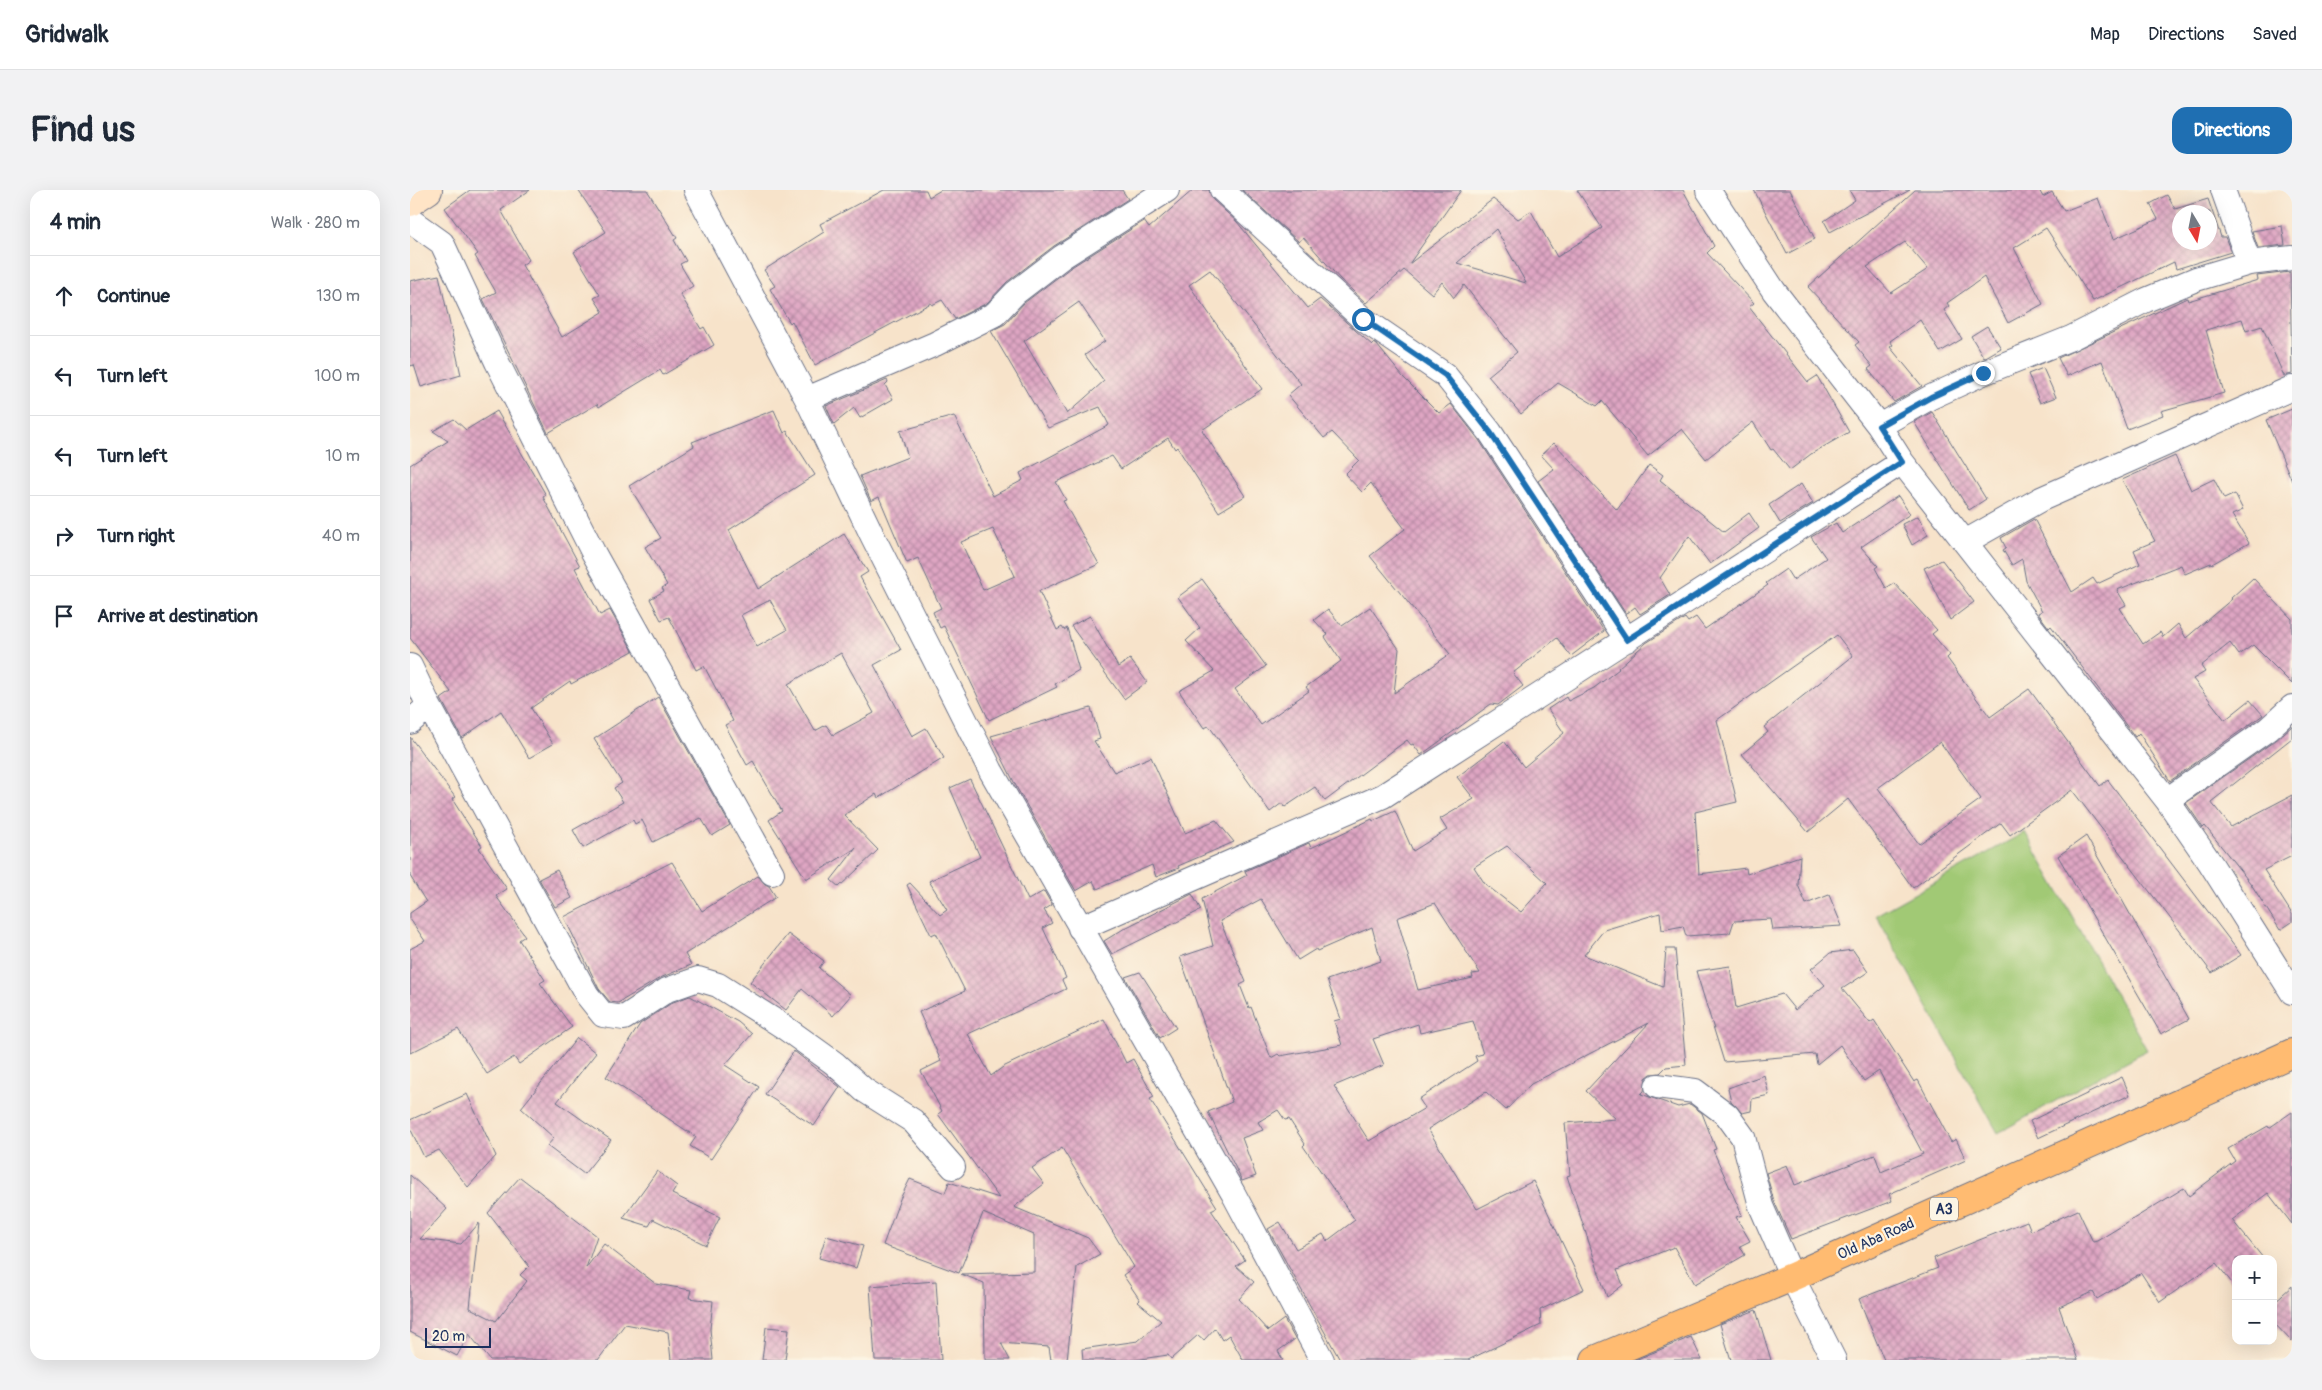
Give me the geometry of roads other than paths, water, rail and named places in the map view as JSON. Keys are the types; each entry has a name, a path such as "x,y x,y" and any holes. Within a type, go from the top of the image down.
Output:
{"main road":[{"path":"410,202 428,190"},
{"name":"Old Aba Road","path":"1595,1360 1792,1277 2292,1053"}],"street":[{"path":"696,190 807,399 872,535 991,771 1233,1194 1322,1360"},
{"path":"807,399 935,344 994,314 1015,293 1062,257 1167,190"},
{"path":"1222,190 1363,319 1445,375 1490,432 1627,640"},
{"path":"1708,190 1774,290 1879,426 1902,462 2167,800 2211,864 2292,992"},
{"path":"2223,190 2249,264"},
{"path":"410,220 442,243 497,362 593,552 772,873"},
{"path":"1879,426 1940,393 1983,373 2071,338 2146,300 2196,279 2249,264 2292,258"},
{"path":"1965,542 2041,499 2292,388"},
{"path":"1080,928 1383,796 1902,462"},
{"path":"410,666 429,706 586,995 603,1015 624,1018 667,990 698,979 718,985 781,1025 834,1062 864,1090 913,1121 953,1167"},
{"path":"410,722 429,706"},
{"path":"2167,800 2268,729 2292,707"},
{"path":"1657,1086 1696,1091 1727,1115 1743,1137 1761,1206 1792,1277 1834,1360"}]}
